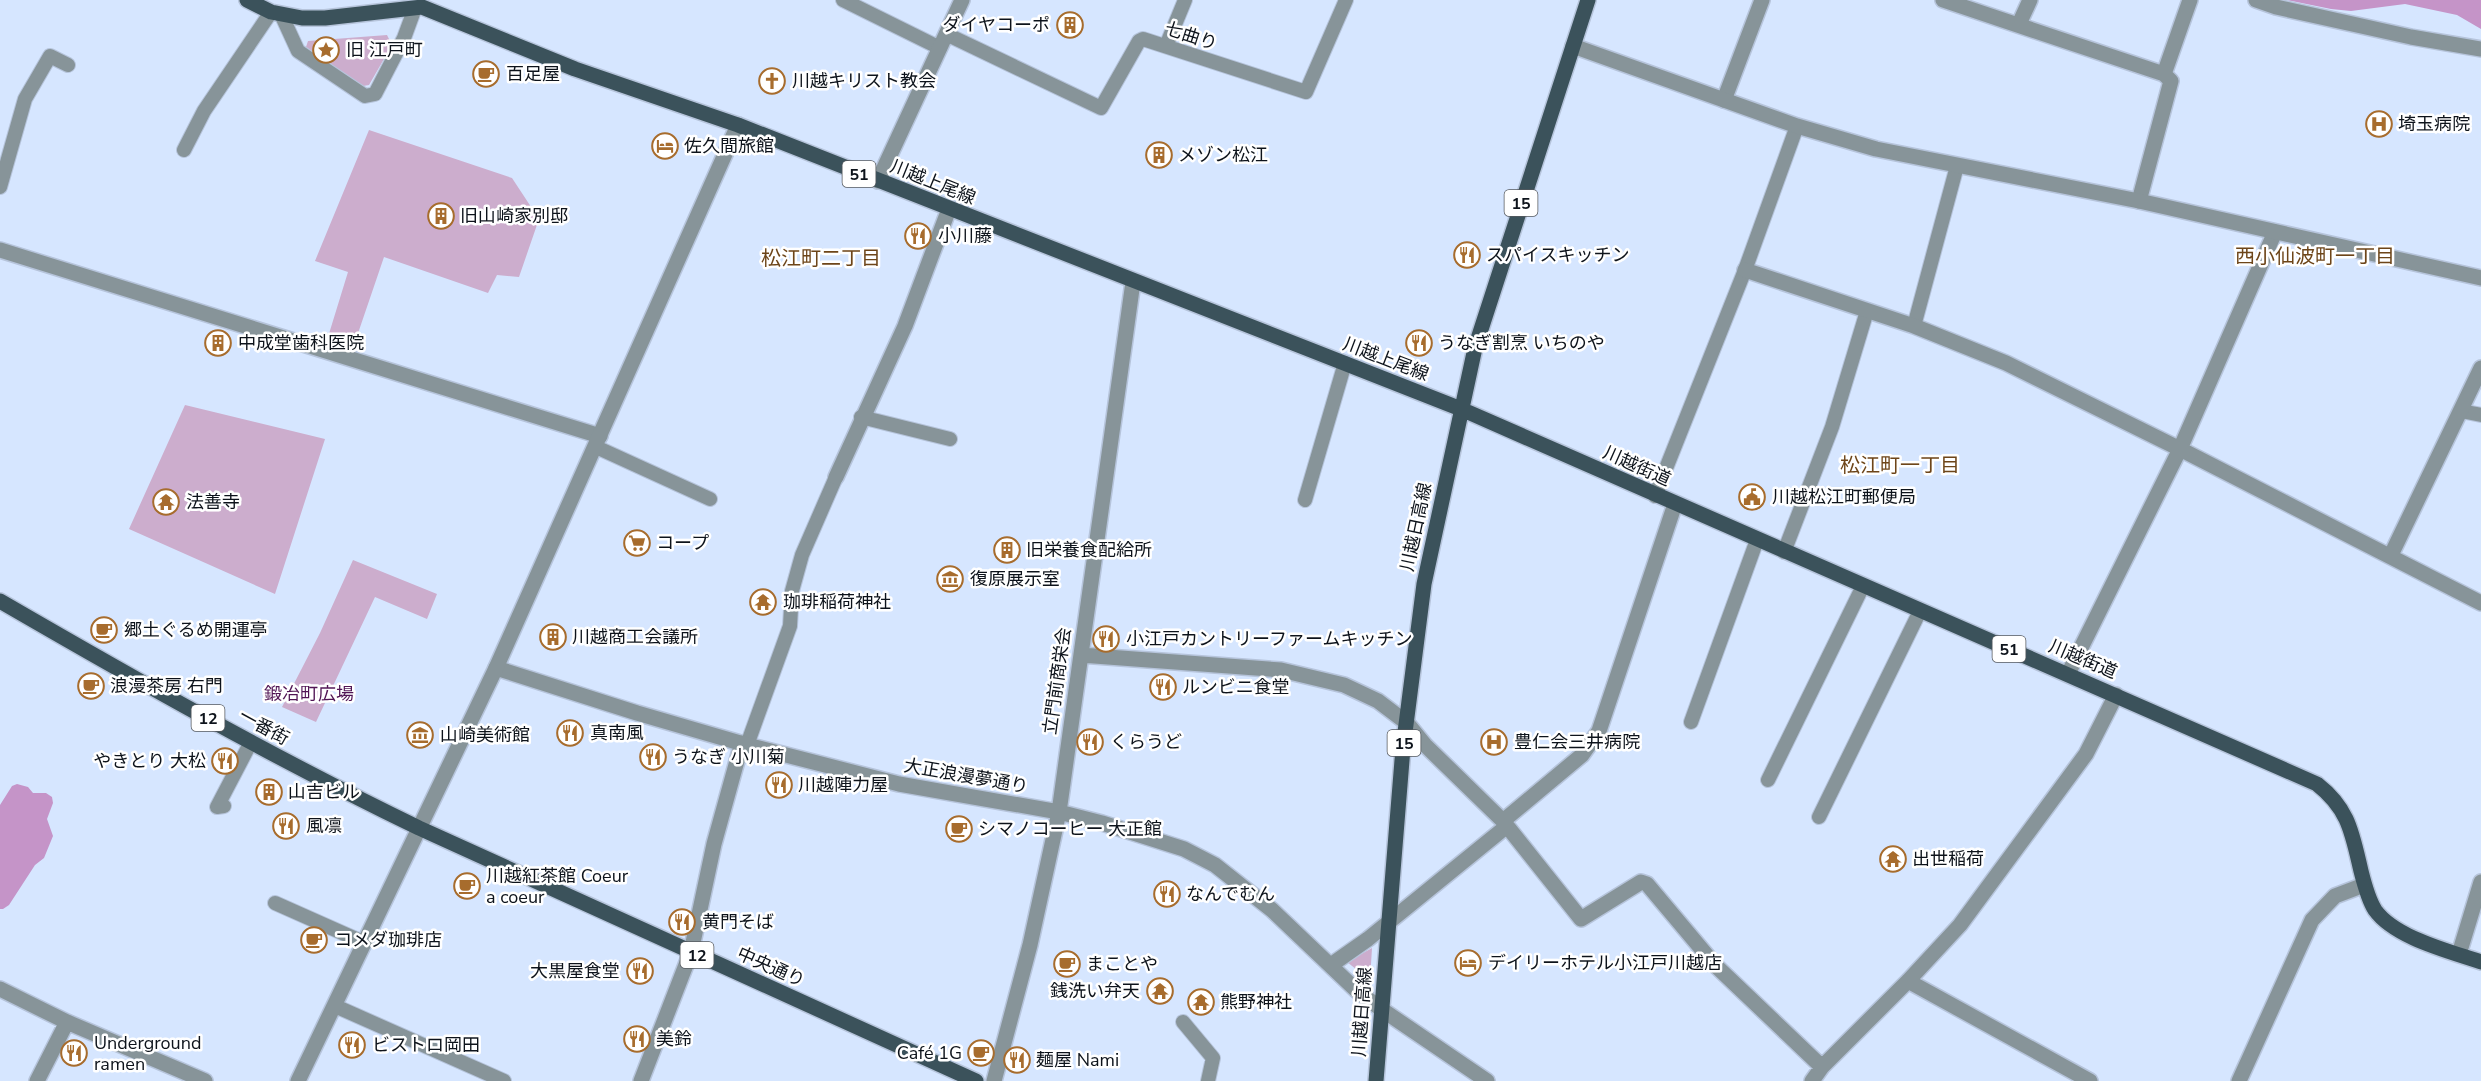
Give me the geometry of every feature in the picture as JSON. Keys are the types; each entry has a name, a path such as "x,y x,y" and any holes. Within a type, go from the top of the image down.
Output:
{"main road":[{"name":"川越上尾線","path":"247,0 276,13 302,18 325,18 421,5 575,69 738,125 878,182 1461,409"},
{"name":"川越日高線","path":"1376,1081 1407,723 1424,584 1461,409 1490,297 1588,0"},
{"name":"川越街道","path":"1461,409 1655,496 2317,784 2331,795 2350,825 2364,885 2375,910 2395,927 2419,940 2481,962"},
{"name":"一番街","path":"0,601 251,742 419,828"},
{"name":"中央通り","path":"419,828 976,1081"}],"street":[{"path":"878,182 962,0"},
{"path":"1724,100 1762,0"},
{"path":"1943,0 2163,74 2172,81 2139,201"},
{"path":"2019,24 2030,0"},
{"path":"2163,74 2190,0"},
{"path":"2256,0 2276,7 2410,37 2481,49"},
{"path":"1572,46 1797,126 1876,149 2139,201 2481,278"},
{"path":"298,1081 496,668 738,125"},
{"path":"836,477 861,417 905,326 949,209"},
{"path":"2068,674 2180,449 2275,232"},
{"path":"0,250 598,442"},
{"path":"1745,270 1914,326 2006,363 2391,555 2481,603"},
{"name":"立門前商栄会","path":"994,1081 1030,945 1059,812 1133,282"},
{"path":"2391,555 2481,368"},
{"path":"1331,965 1389,921 1505,824 1582,754 1599,731 1675,504"},
{"path":"1081,655 1281,670 1344,685 1378,701 1407,723 1425,745 1505,824 1581,919 1641,882 1647,884 1715,965 1822,1067"},
{"name":"大正浪漫夢通り","path":"496,668 637,713 745,744 899,784 1059,812 1184,849 1215,865 1272,910 1355,988 1381,1009 1487,1081"},
{"path":"1812,1081 1822,1067 1960,925 2086,754 2116,695"},
{"path":"641,1081 691,952 714,844 745,744"},
{"path":"2459,954 2481,882"},
{"path":"2239,1081 2312,920 2336,896 2364,885"},
{"path":"1908,981 2090,1081"},
{"path":"0,989 67,1022 205,1081"},
{"path":"36,1081 67,1022"}],"lane":[{"path":"843,0 943,41"},
{"path":"1166,46 1185,0"},
{"name":"七曲り","path":"943,41 1101,108 1139,41 1143,39 1306,92 1346,0"},
{"path":"184,150 204,111 276,13 298,51 365,96 375,94 421,5"},
{"path":"0,187 25,99 50,56 68,65"},
{"path":"1655,496 1745,270 1797,126"},
{"path":"1914,326 1957,166"},
{"path":"1784,552 1832,426 1867,312"},
{"path":"1305,500 1345,363"},
{"path":"2461,411 2481,416"},
{"path":"861,417 950,439"},
{"path":"598,442 710,499"},
{"path":"745,744 790,626 792,591 802,555 836,477"},
{"path":"1691,722 1757,540"},
{"path":"1768,780 1863,586"},
{"path":"1819,817 1920,610"},
{"path":"225,806 217,807 251,742"},
{"path":"275,903 365,943"},
{"path":"335,1006 504,1081"},
{"path":"1183,1022 1213,1058 1208,1081"}],"green space":[{"path":"387,35 392,45 369,85 363,86 306,47 308,41"},
{"name":"旧山崎家別邸","path":"369,130 512,178 539,219 519,277 497,275 488,293 384,257 354,345 328,337 348,272 315,261"},
{"path":"185,405 325,439 275,594 129,529"},
{"name":"鍛冶町広場","path":"353,560 437,594 427,619 375,597 316,722 282,707 320,633"},
{"path":"1372,948 1370,980 1347,962"}],"shaded area":[{"path":"2287,0 2481,0 2481,29 2457,15 2405,4 2351,11"},
{"path":"17,784 28,787 33,793 46,793 52,797 53,803 47,819 53,836 44,858 35,865 9,905 0,909 0,805 12,786"}],"place":[{"name":"ダイヤコーポ","path":"1070,25"},
{"name":"旧 江戸町","path":"326,50"},
{"name":"百足屋","path":"486,74"},
{"name":"川越キリスト教会","path":"772,81"},
{"name":"埼玉病院","path":"2379,124"},
{"name":"佐久間旅館","path":"665,146"},
{"name":"メゾン松江","path":"1159,155"},
{"name":"旧山崎家別邸","path":"441,216"},
{"name":"小川藤","path":"918,236"},
{"name":"スパイスキッチン","path":"1467,255"},
{"name":"中成堂歯科医院","path":"218,343"},
{"name":"うなぎ割烹 いちのや","path":"1419,343"},
{"name":"川越松江町郵便局","path":"1752,497"},
{"name":"法善寺","path":"166,502"},
{"name":"コープ","path":"637,543"},
{"name":"旧栄養食配給所","path":"1007,550"},
{"name":"復原展示室","path":"950,579"},
{"name":"珈琲稲荷神社","path":"763,602"},
{"name":"郷土ぐるめ開運亭","path":"104,630"},
{"name":"川越商工会議所","path":"553,637"},
{"name":"小江戸カントリーファームキッチン","path":"1106,639"},
{"name":"浪漫茶房 右門","path":"91,686"},
{"name":"ルンビニ食堂","path":"1163,687"},
{"name":"真南風","path":"570,733"},
{"name":"山崎美術館","path":"420,735"},
{"name":"くらうど","path":"1090,742"},
{"name":"豊仁会三井病院","path":"1494,742"},
{"name":"うなぎ 小川菊","path":"653,757"},
{"name":"やきとり 大松","path":"225,761"},
{"name":"川越陣力屋","path":"779,785"},
{"name":"山吉ビル","path":"269,792"},
{"name":"風凛","path":"286,826"},
{"name":"シマノコーヒー 大正館","path":"959,829"},
{"name":"出世稲荷","path":"1893,859"},
{"name":"川越紅茶館 Coeur a coeur","path":"467,886"},
{"name":"なんでむん","path":"1167,894"},
{"name":"黄門そば","path":"682,922"},
{"name":"コメダ珈琲店","path":"314,940"},
{"name":"デイリーホテル小江戸川越店","path":"1468,963"},
{"name":"まことや","path":"1067,964"},
{"name":"大黒屋食堂","path":"640,971"},
{"name":"銭洗い弁天","path":"1160,991"},
{"name":"熊野神社","path":"1201,1002"},
{"name":"美鈴","path":"637,1039"},
{"name":"ビストロ岡田","path":"352,1045"},
{"name":"Underground ramen","path":"74,1053"},
{"name":"Café 1G","path":"981,1053"},
{"name":"麺屋 Nami","path":"1017,1060"}],"district":[{"name":"西小仙波町一丁目","path":"2315,256"},
{"name":"松江町二丁目","path":"821,258"},
{"name":"松江町一丁目","path":"1900,465"}]}
